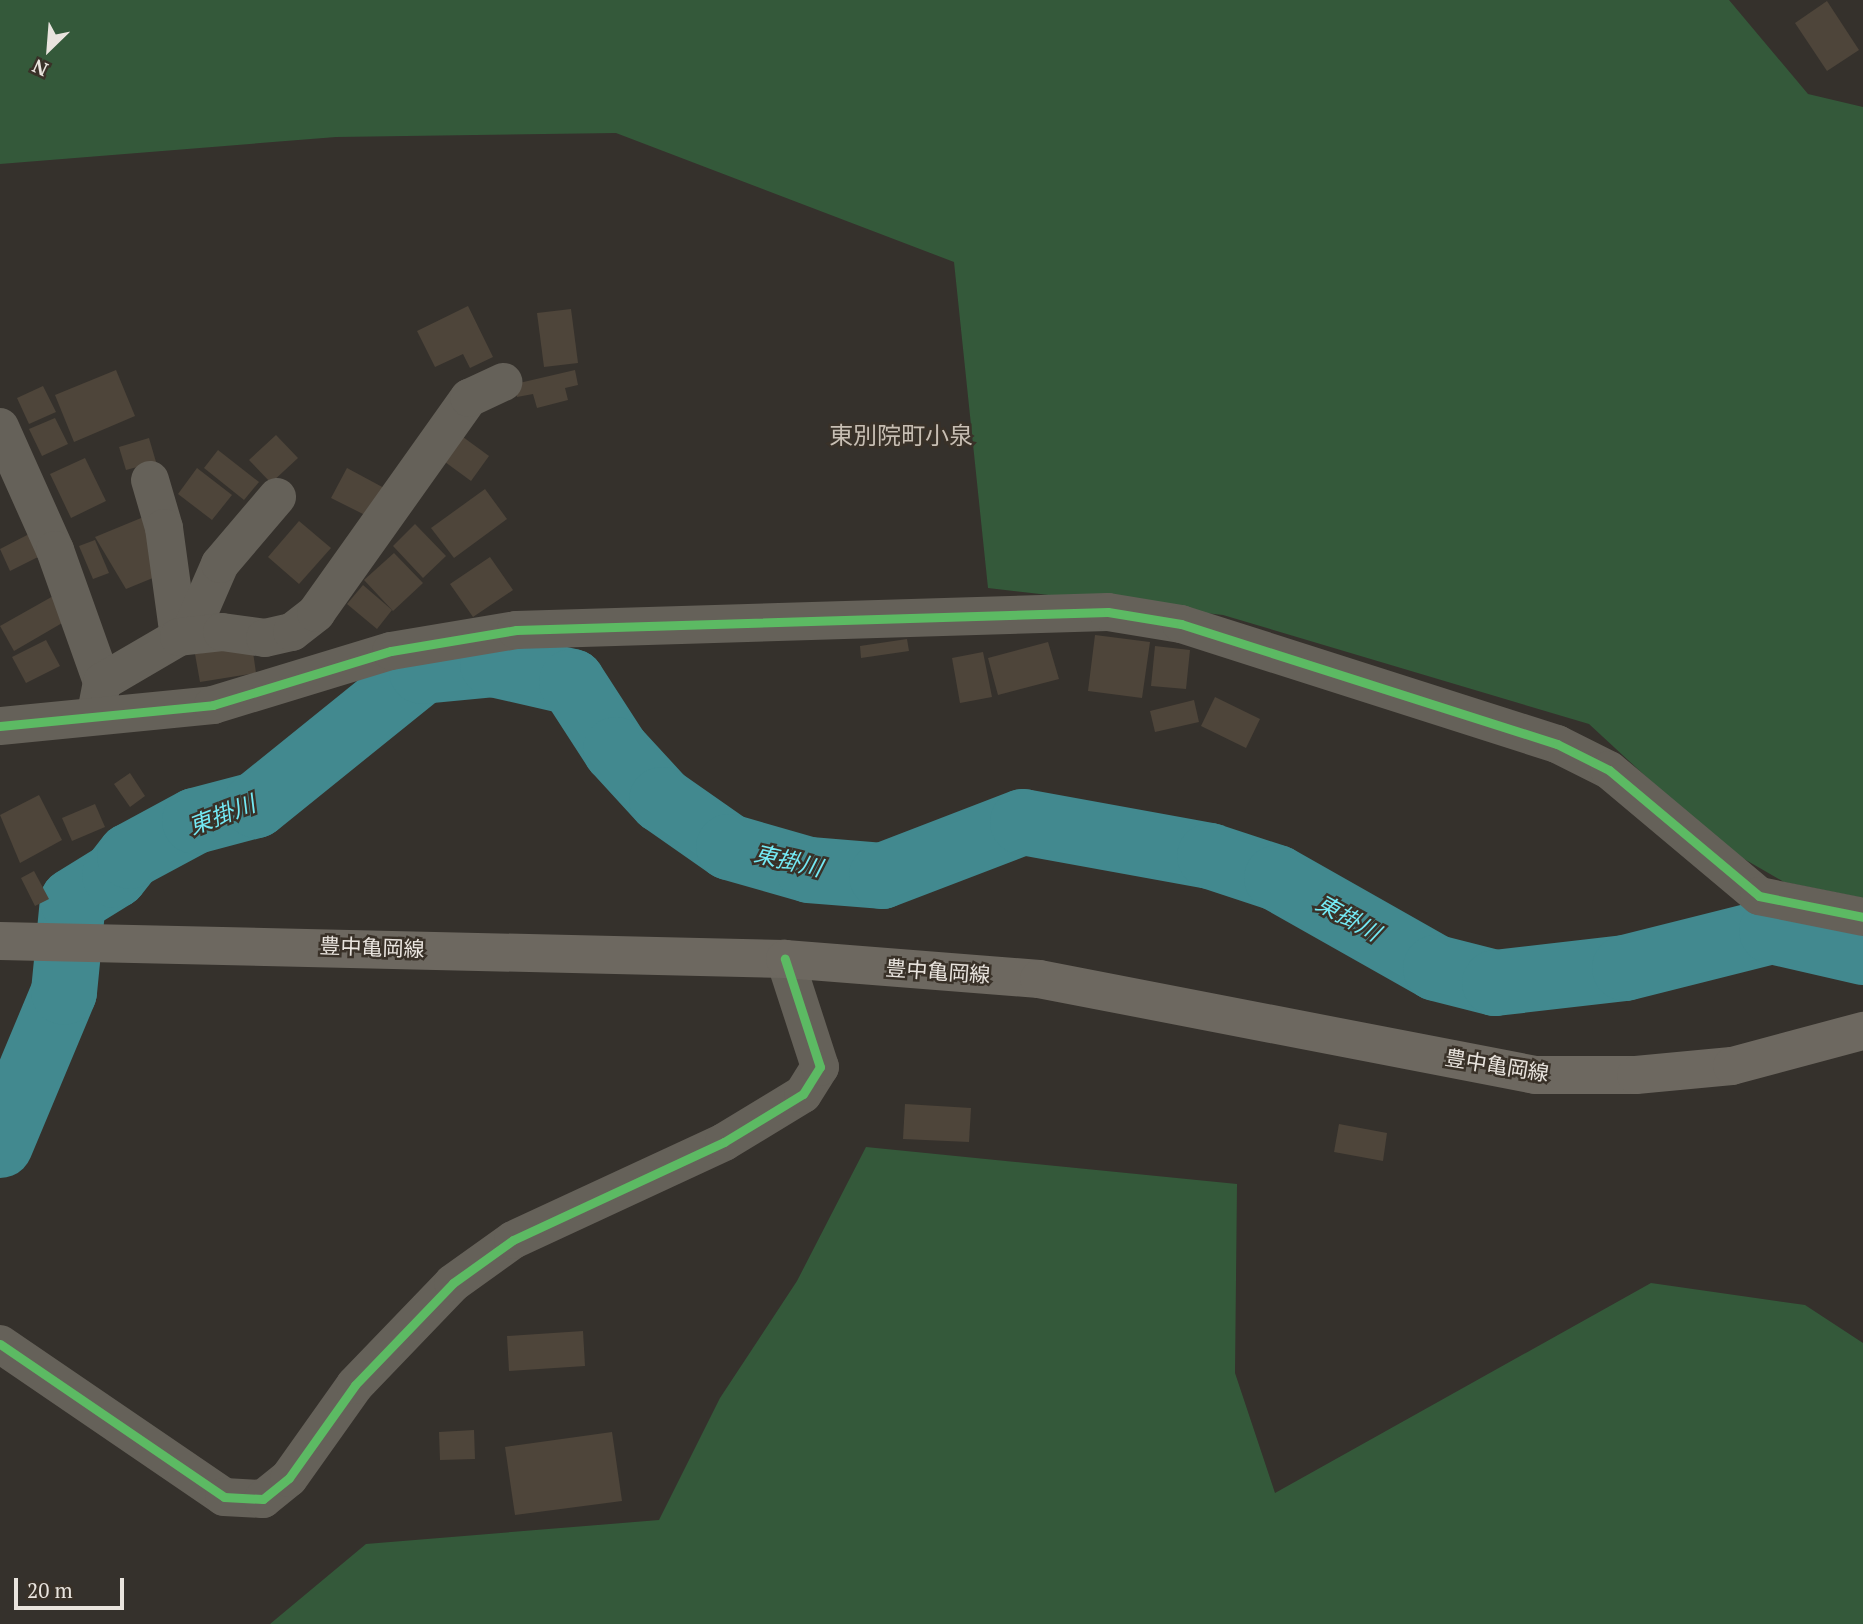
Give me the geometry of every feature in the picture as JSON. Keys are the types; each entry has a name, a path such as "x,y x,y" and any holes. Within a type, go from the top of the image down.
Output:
{"main road":[{"name":"豊中亀岡線","path":"9,941 109,939 785,959 1039,979 1535,1075 1636,1075 1732,1066 1863,1031"}],"street":[{"path":"185,635 265,638 292,632 316,613 470,398 504,382"},
{"path":"0,427 55,550 99,697"},
{"path":"150,480 164,528 185,635"},
{"path":"0,726 99,697 185,635 220,564 277,497"},
{"path":"99,697 213,705 391,651 516,630 1108,612 1181,624 1557,744 1608,770 1759,896 1863,917"},
{"path":"0,1344 224,1497 263,1499 289,1478 355,1384 453,1283 513,1240 724,1142 803,1094 820,1068 785,959"}],"green space":[{"path":"0,0 1729,0 1808,94 1863,107 1863,898 1784,882 1720,845 1589,724 1223,615 988,588 954,262 616,133 336,137 0,164"},
{"path":"866,1147 1237,1184 1235,1373 1275,1493 1651,1283 1805,1305 1863,1343 1863,1624 270,1624 366,1544 659,1520 720,1398 797,1281"}],"building":[{"path":"1827,1 1859,50 1827,71 1795,23"},
{"path":"468,306 493,357 470,368 463,354 435,367 417,331"},
{"path":"571,309 578,363 544,367 537,313"},
{"path":"116,370 135,416 74,442 55,395"},
{"path":"575,370 578,385 565,388 568,400 537,408 533,394 517,397 515,384"},
{"path":"43,386 56,412 29,424 17,398"},
{"path":"55,418 68,444 42,456 29,429"},
{"path":"276,435 298,458 271,483 249,460"},
{"path":"463,437 489,456 471,481 445,462"},
{"path":"149,438 156,462 126,470 119,447"},
{"path":"218,450 259,482 244,500 204,468"},
{"path":"85,458 106,501 71,518 50,474"},
{"path":"197,468 232,495 212,520 178,494"},
{"path":"347,468 386,489 371,518 331,498"},
{"path":"485,489 507,519 454,558 431,528"},
{"path":"146,516 165,573 126,589 95,537"},
{"path":"299,521 331,548 299,584 268,557"},
{"path":"415,524 446,556 423,578 393,546"},
{"path":"31,533 42,555 10,571 0,549"},
{"path":"95,540 109,573 93,579 79,546"},
{"path":"394,553 423,583 393,611 364,580"},
{"path":"490,557 513,590 473,617 450,584"},
{"path":"363,585 392,610 377,629 347,604"},
{"path":"55,595 69,619 14,651 0,626"},
{"path":"1095,635 1150,642 1142,698 1088,691"},
{"path":"907,639 909,651 861,658 860,646"},
{"path":"46,640 60,666 26,683 12,657"},
{"path":"1048,642 1059,679 998,695 988,658"},
{"path":"252,645 256,673 200,682 195,654"},
{"path":"1155,646 1190,650 1186,689 1151,686"},
{"path":"983,652 992,697 960,703 952,658"},
{"path":"1215,697 1260,719 1246,748 1201,726"},
{"path":"1194,700 1199,722 1155,732 1150,711"},
{"path":"130,773 145,796 130,807 114,784"},
{"path":"39,795 62,840 20,863 0,815"},
{"path":"95,804 105,827 72,841 62,818"},
{"path":"34,871 49,899 35,906 21,878"},
{"path":"905,1104 971,1108 969,1142 903,1139"},
{"path":"1339,1124 1387,1133 1383,1161 1334,1152"},
{"path":"583,1331 585,1366 509,1371 507,1336"},
{"path":"474,1430 475,1459 440,1460 439,1432"},
{"path":"612,1432 622,1501 515,1515 505,1447"}],"waterway":[{"name":"東掛川","path":"0,1145 64,992 73,901 115,875 130,856 195,821 256,805 422,671 493,664 572,682 616,750 662,800 729,847 809,870 882,876 1023,822 1210,856 1277,878 1436,968 1495,983 1625,968 1772,931 1863,952"}],"cycle path":[{"path":"0,726 213,705 391,651 516,630 1108,612 1181,624 1557,744 1609,770 1759,896 1863,917"},
{"path":"0,1344 224,1497 263,1499 289,1478 355,1385 453,1283 513,1240 724,1142 803,1094 820,1067 785,959"}],"district":[{"name":"東別院町小泉","path":"901,436"}]}
